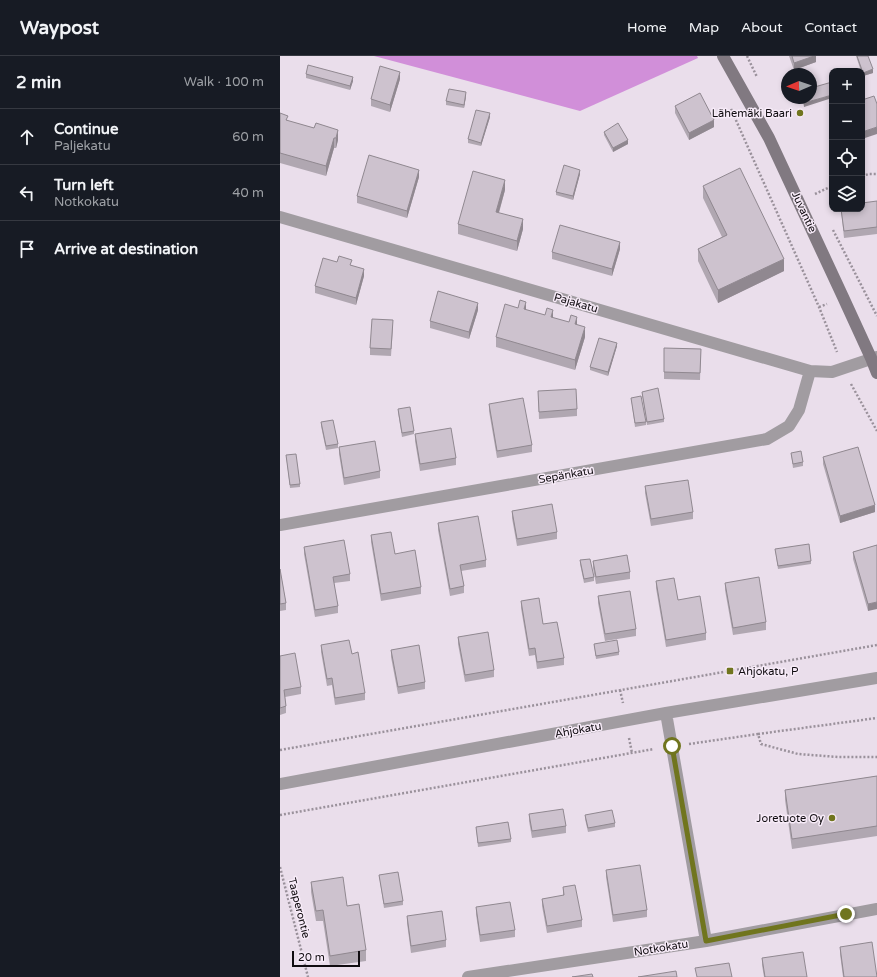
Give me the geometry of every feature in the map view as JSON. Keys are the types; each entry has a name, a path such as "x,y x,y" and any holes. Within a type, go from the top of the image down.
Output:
{"main road":[{"name":"Juvantie","path":"723,56 769,138 874,357 877,373"}],"street":[{"name":"Pajakatu","path":"280,217 810,371 832,372 874,357"},
{"name":"Sepänkatu","path":"280,525 767,439 789,426 799,410 810,371"},
{"name":"Ahjokatu","path":"280,784 666,714 877,678"},
{"path":"666,714 706,941"},
{"name":"Notkokatu","path":"468,977 706,941 877,909"}],"path":[{"path":"730,107 819,307 843,368 877,431"},
{"path":"865,175 877,174"},
{"path":"816,194 829,188"},
{"path":"280,750 877,645"},
{"path":"280,814 672,746 877,718"},
{"path":"758,734 761,744 798,754 838,757 877,757"},
{"name":"Taaperontie","path":"280,867 308,977"}],"shaded area":[{"path":"374,56 697,56 698,58 580,111"}],"building":[{"path":"792,56 814,56 794,63"},
{"path":"857,56 868,56 873,69 865,72 865,68 861,68"},
{"path":"308,65 353,77 350,86 306,74"},
{"path":"380,66 400,72 390,105 371,99"},
{"path":"829,83 829,96 817,99 817,86"},
{"path":"449,89 466,92 464,105 446,101"},
{"path":"700,93 714,120 689,133 675,106"},
{"path":"874,96 877,104 877,127 865,131 865,104 865,99"},
{"path":"476,110 490,113 481,143 468,139"},
{"path":"280,113 288,116 286,120 314,128 316,123 338,130 336,138 334,138 326,166 280,153"},
{"path":"618,123 628,140 613,148 604,132"},
{"path":"369,155 419,170 407,211 357,196"},
{"path":"564,165 580,170 573,196 556,192"},
{"path":"740,168 784,259 718,290 698,249 727,235 703,186"},
{"path":"473,171 505,180 496,212 523,219 517,241 458,224"},
{"path":"877,201 877,227 844,231 841,212 865,212 865,203"},
{"path":"560,225 620,242 612,269 552,252"},
{"path":"339,256 352,260 350,265 364,269 356,298 315,286 323,258 337,262"},
{"path":"438,291 478,303 469,332 430,321"},
{"path":"520,300 526,302 524,309 545,315 547,308 553,310 551,317 569,322 571,315 577,317 575,324 585,327 575,360 496,337 505,304 518,308"},
{"path":"372,319 393,320 391,349 370,348"},
{"path":"599,338 617,343 608,372 590,367"},
{"path":"664,348 701,349 700,373 664,372"},
{"path":"658,388 664,419 647,422 642,392"},
{"path":"576,389 577,409 539,412 538,391"},
{"path":"641,396 646,422 635,423 631,398"},
{"path":"523,398 532,445 497,451 489,404"},
{"path":"410,407 414,431 402,433 398,409"},
{"path":"333,420 338,444 326,446 321,422"},
{"path":"451,428 456,458 420,464 415,434"},
{"path":"375,441 380,471 344,478 339,447"},
{"path":"858,447 875,505 840,516 823,457"},
{"path":"801,451 803,462 793,464 791,453"},
{"path":"296,454 300,484 290,485 286,455"},
{"path":"688,480 693,512 651,519 645,486"},
{"path":"552,504 557,532 517,539 512,511"},
{"path":"478,516 486,560 460,565 464,586 450,589 438,523"},
{"path":"391,532 395,554 415,550 421,587 381,594 371,535"},
{"path":"344,540 350,574 333,577 338,606 315,610 304,547"},
{"path":"809,544 811,561 778,566 775,549"},
{"path":"877,545 877,602 868,604 853,552"},
{"path":"627,555 630,572 596,577 593,561"},
{"path":"590,559 594,577 584,579 580,560"},
{"path":"280,569 286,603 280,604"},
{"path":"759,577 766,622 733,628 725,583"},
{"path":"674,578 678,600 700,596 706,633 666,640 656,581"},
{"path":"630,591 636,629 605,634 598,596"},
{"path":"539,598 543,624 557,622 564,658 537,662 535,648 529,649 521,601"},
{"path":"488,632 494,670 465,675 458,637"},
{"path":"349,640 352,654 358,652 365,693 335,698 332,678 327,679 321,645"},
{"path":"617,640 619,652 596,656 594,644"},
{"path":"419,645 425,682 398,687 391,650"},
{"path":"295,653 301,687 284,690 286,706 280,708 280,656"},
{"name":"Joretuote Oy","path":"877,776 877,826 792,839 785,790"},
{"path":"563,809 566,826 532,831 529,814"},
{"path":"612,810 615,823 588,828 585,815"},
{"path":"508,822 511,839 478,843 476,827"},
{"path":"640,865 647,910 613,915 606,870"},
{"path":"398,872 403,901 384,904 379,875"},
{"path":"343,877 347,906 359,904 366,950 330,956 323,910 316,911 311,882"},
{"path":"575,885 582,920 547,926 542,899 564,895 563,887"},
{"path":"510,902 515,930 480,935 476,907"},
{"path":"442,911 446,940 411,946 407,916"},
{"path":"872,942 877,977 844,977 840,947"},
{"path":"803,952 807,977 765,977 762,958"},
{"path":"729,963 732,977 697,977 695,968"},
{"path":"676,971 677,977 638,977"},
{"path":"592,974 593,977 572,977"}],"place":[{"name":"Lähemäki Baari","path":"800,113"},
{"name":"Ahjokatu, P","path":"730,671"},
{"name":"Joretuote Oy","path":"832,818"}],"route":[{"path":"672,746 706,941 846,914"}]}
